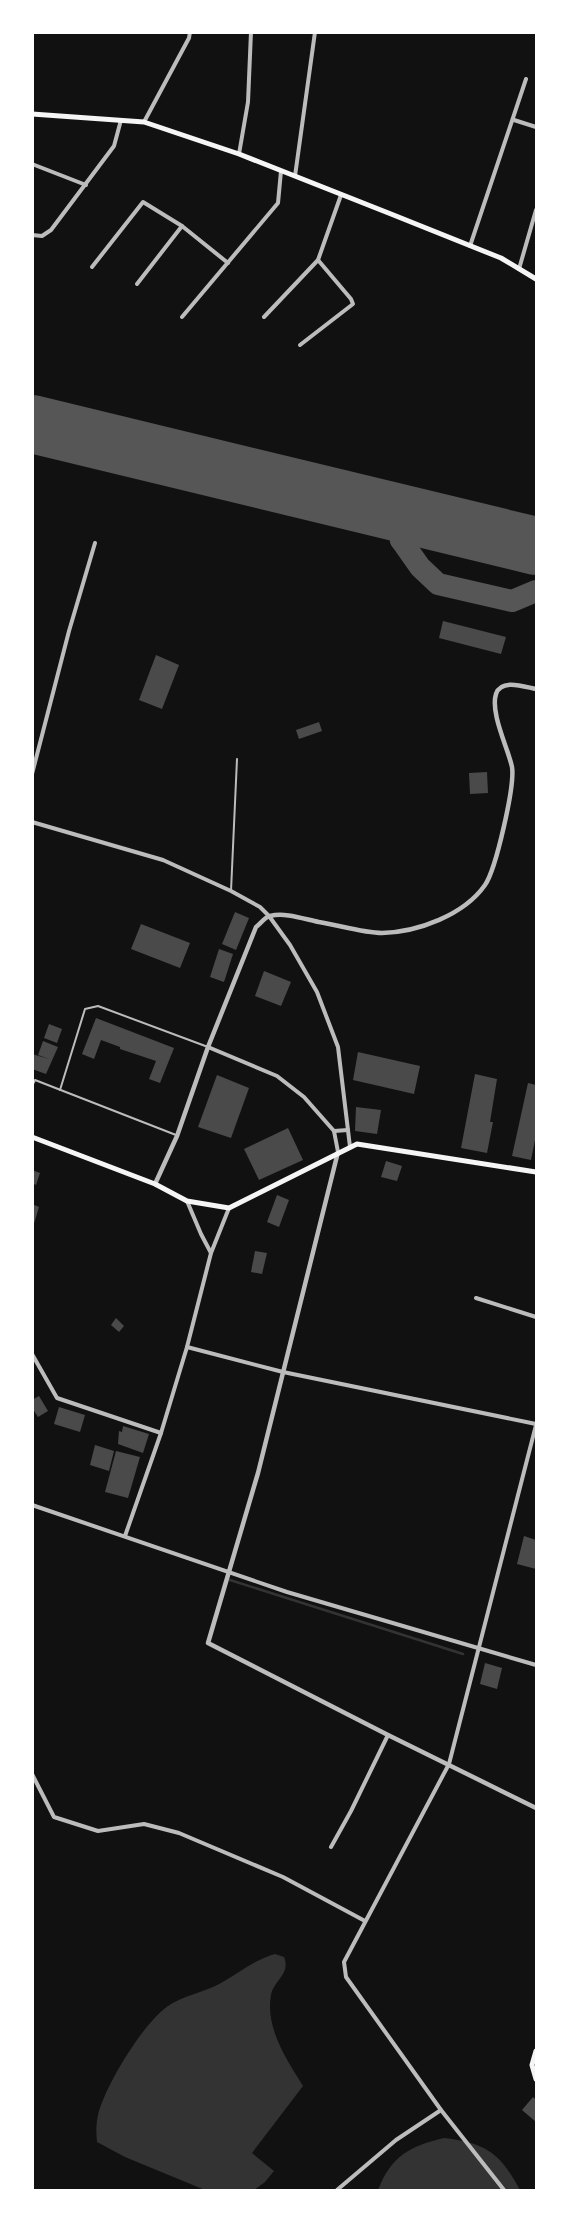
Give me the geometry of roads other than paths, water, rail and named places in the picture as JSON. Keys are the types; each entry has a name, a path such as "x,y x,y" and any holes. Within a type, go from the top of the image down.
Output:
{"main road":[{"path":"32,114 144,122 239,154 501,258 536,279"},
{"path":"32,1137 155,1184 187,1201 229,1208 357,1144 536,1172"},
{"path":"536,2051 532,2065 536,2079"}],"street":[{"path":"144,122 190,32"},
{"path":"239,154 248,102 251,32"},
{"path":"295,176 315,32"},
{"path":"470,246 514,120 526,79"},
{"path":"32,236 42,236 51,230 86,185 114,146 121,119"},
{"path":"514,120 536,127"},
{"path":"32,164 86,185"},
{"path":"182,317 278,203 282,171"},
{"path":"264,317 318,260 341,195"},
{"path":"92,267 143,202 182,226 228,263"},
{"path":"519,269 536,210"},
{"path":"137,284 182,226"},
{"path":"300,345 353,304 352,299 318,260"},
{"path":"32,774 95,543"},
{"path":"155,1184 177,1136 208,1047 256,928 269,916 286,915 382,933 413,928 450,915 472,899 486,884 505,826 512,769 495,709 496,694 501,687 511,684 536,689"},
{"path":"32,822 163,860 231,891 260,907 269,916 290,945 317,992 338,1047 350,1147"},
{"path":"208,1047 277,1076 304,1097 334,1131 338,1152 258,1473 208,1643 536,1808"},
{"path":"334,1131 348,1130"},
{"path":"187,1201 201,1234 212,1253"},
{"path":"125,1536 161,1433 187,1347 212,1253 229,1208"},
{"path":"476,1298 536,1317"},
{"path":"187,1347 283,1372 536,1424 449,1764 344,1962 346,1977 441,2110 504,2190"},
{"path":"32,1354 57,1398 161,1433"},
{"path":"32,1505 286,1592 536,1665"},
{"path":"331,1847 352,1811 388,1735"},
{"path":"32,1774 54,1817 98,1831 144,1824 179,1833 283,1876 365,1922"},
{"path":"337,2190 396,2140 441,2110"}],"lane":[{"path":"231,891 237,759"},
{"path":"60,1090 85,1009 98,1006 208,1047"},
{"path":"32,1086 35,1080 177,1136"}],"waterway":[{"path":"230,1580 463,1654"}]}
